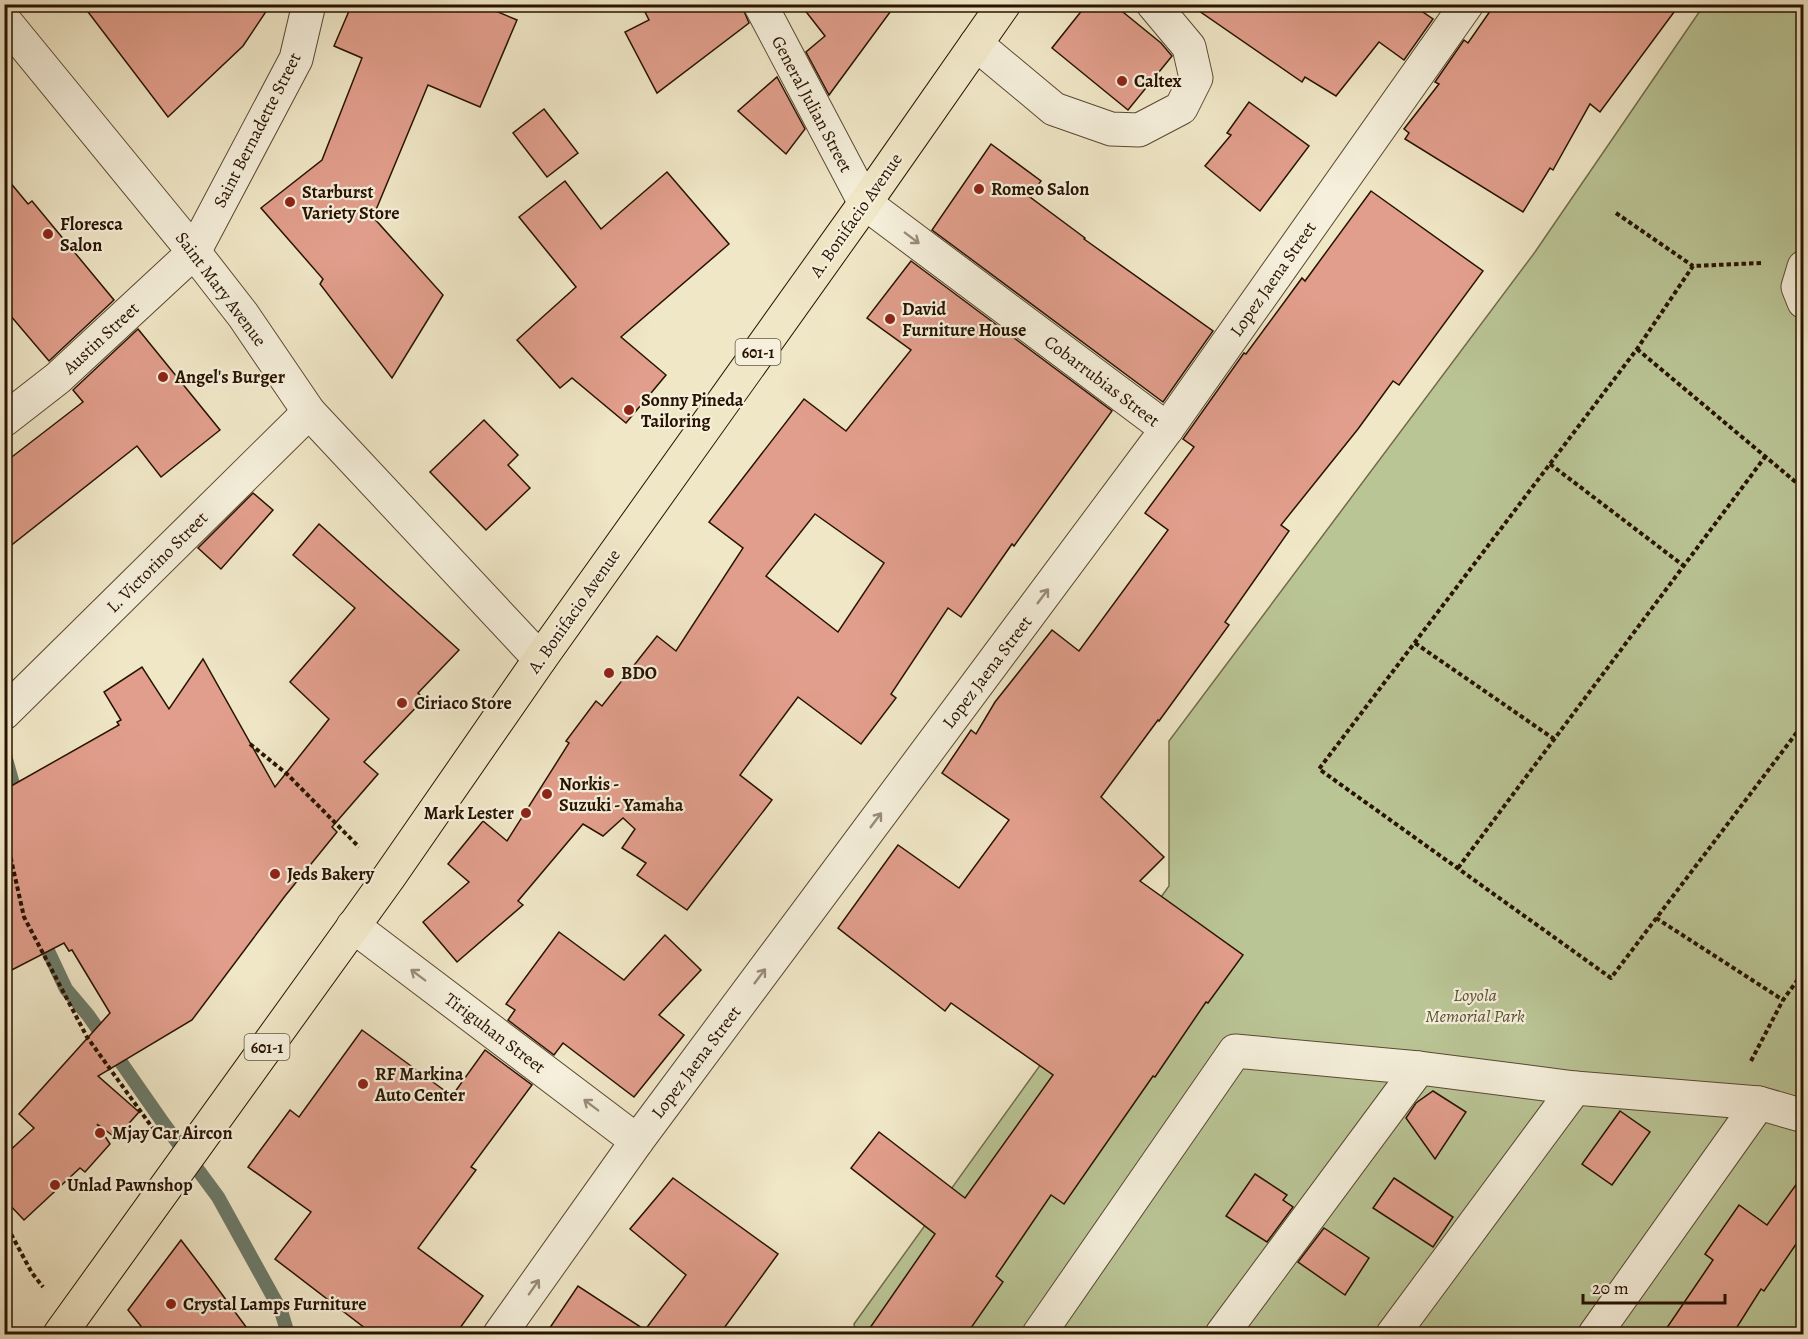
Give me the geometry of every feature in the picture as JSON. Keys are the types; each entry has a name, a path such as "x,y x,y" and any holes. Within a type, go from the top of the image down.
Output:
{"main road":[{"name":"A. Bonifacio Avenue","path":"64,1328 390,877 540,658 1004,4"}],"street":[{"name":"Saint Bernadette Street","path":"195,252 296,59 309,4"},
{"name":"General Julian Street","path":"760,4 865,203"},
{"path":"976,44 1054,109 1111,129 1139,130 1181,108 1196,78 1189,47 1153,4"},
{"name":"Lopez Jaena Street","path":"500,1335 638,1141 1167,429 1467,4"},
{"name":"Saint Mary Avenue","path":"4,20 195,252 243,315 309,412 540,658"},
{"name":"Cobarrubias Street","path":"865,203 1167,429"},
{"name":"Austin Street","path":"4,420 58,378 195,252"},
{"path":"1803,267 1798,286 1803,302"},
{"name":"L. Victorino Street","path":"4,713 309,412"},
{"name":"Tiriguhan Street","path":"353,926 638,1141"},
{"path":"1039,1335 1234,1051 1419,1068 1575,1088 1744,1102 1803,1116"},
{"path":"1222,1335 1419,1068"},
{"path":"1393,1335 1575,1088"},
{"path":"1595,1335 1744,1102"}],"path":[{"path":"1616,213 1693,266 1770,263"},
{"path":"1693,266 1637,349 1319,769 1611,978 1803,723"},
{"path":"1637,349 1803,489"},
{"path":"1458,868 1765,457"},
{"path":"1550,464 1684,566"},
{"path":"1415,643 1554,739"},
{"path":"250,744 287,774 390,877"},
{"path":"4,828 24,917 87,1036 161,1139"},
{"path":"1656,918 1783,1000"},
{"path":"1744,1102 1783,1000 1803,971"},
{"path":"4,1221 64,1328"}],"green space":[{"name":"Loyola Memorial Park","path":"1704,5 1803,5 1803,1334 856,1334 854,1324 1169,886 1169,741 1535,252"}],"building":[{"path":"82,4 271,4 243,46 168,117"},
{"path":"352,4 479,4 517,20 480,107 428,85 373,217 443,295 392,378 320,284 323,279 261,208 322,160 362,58 334,46"},
{"path":"641,4 741,4 749,23 657,93 625,32 649,20"},
{"path":"800,4 857,4 859,7 861,4 896,4 829,95 806,52 825,36"},
{"name":"Caltex","path":"1087,4 1113,4 1161,43 1172,56 1128,110 1052,48"},
{"path":"1189,4 1411,4 1433,19 1404,60 1379,42 1336,96 1305,77 1302,82"},
{"path":"1495,4 1680,4 1600,112 1590,104 1553,170 1550,168 1523,212 1405,139 1409,133 1404,129 1439,84 1435,82 1464,40 1468,43"},
{"path":"777,77 805,129 786,154 738,111"},
{"path":"1249,102 1309,146 1260,211 1205,166 1231,135 1227,133"},
{"path":"544,109 578,153 547,177 513,133"},
{"path":"991,144 1041,181 1030,197 1084,239 1213,331 1163,402 932,230"},
{"path":"667,172 729,244 621,337 666,375 626,423 572,378 560,388 517,340 576,287 519,217 565,181 601,229"},
{"path":"4,175 28,204 32,201 114,300 49,361 4,308"},
{"path":"1371,191 1483,271 1399,385 1393,381 1358,429 1281,525 1289,531 1225,622 1229,625 1101,797 1164,857 1140,881 1243,955 1208,1003 1206,1002 1064,1204 1051,1195 996,1276 1003,1282 966,1335 865,1335 935,1234 851,1168 879,1132 965,1198 1053,1075 951,1003 945,1011 838,928 898,845 959,888 1009,820 942,773 971,730 976,734 995,702 1052,630 1079,651 1168,530 1145,513 1194,447 1183,439 1244,353 1246,354 1302,278 1305,281"},
{"path":"911,261 1112,411 1014,546 1012,544 961,617 948,608 891,694 896,698 861,744 798,697 740,775 772,800 687,910 637,875 646,863 622,848 635,829 623,818 603,836 583,824 518,901 523,905 457,962 423,922 469,882 448,864 483,821 507,841 569,743 566,741 596,701 602,706 657,636 676,651 743,548 709,522 804,399 846,431 911,350 867,318","holes":["815,514 884,563 838,632 766,576"]},
{"path":"138,329 220,430 161,477 137,446 4,551 4,463 83,402 73,390"},
{"path":"484,420 518,455 508,465 530,488 486,530 430,472"},
{"path":"253,493 273,510 221,569 198,548"},
{"path":"319,524 459,650 418,693 424,699 364,762 378,774 332,827 337,832 285,896 192,1020 98,1076 139,1112 116,1138 97,1124 110,1144 85,1172 80,1168 24,1220 4,1199 4,1156 34,1128 19,1114 110,1013 72,950 69,951 64,943 4,974 4,790 119,725 117,722 121,720 104,692 142,667 169,709 203,659 275,787 329,719 290,682 355,608 293,555"},
{"path":"559,932 624,980 665,935 701,970 659,1015 684,1035 634,1097 563,1043 554,1055 508,1020 515,1010 506,1004"},
{"path":"362,1030 452,1096 485,1050 532,1085 471,1167 476,1170 418,1248 483,1296 455,1335 374,1335 275,1259 311,1212 248,1167 290,1110 299,1117"},
{"path":"1433,1091 1466,1112 1435,1159 1406,1118 1416,1103"},
{"path":"1620,1111 1650,1132 1612,1185 1582,1164"},
{"path":"1255,1174 1287,1195 1283,1200 1293,1207 1267,1242 1226,1216"},
{"path":"1803,1175 1803,1234 1764,1291 1761,1289 1732,1335 1662,1335 1713,1260 1705,1254 1739,1205 1767,1225"},
{"path":"673,1178 778,1254 719,1335 545,1335 578,1286 645,1330 686,1275 630,1229"},
{"path":"1394,1178 1453,1217 1433,1247 1373,1208"},
{"path":"1324,1228 1369,1258 1345,1295 1298,1262"},
{"path":"181,1240 252,1335 148,1335 128,1310"}],"waterway":[{"path":"4,752 18,802"},
{"path":"41,936 66,989 88,1015 218,1197 281,1311 288,1334"}],"place":[{"name":"Caltex","path":"1122,81"},
{"name":"Romeo Salon","path":"979,189"},
{"name":"Starburst Variety Store","path":"290,202"},
{"name":"Floresca Salon","path":"48,234"},
{"name":"David Furniture House","path":"890,319"},
{"name":"Angel's Burger","path":"163,377"},
{"name":"Sonny Pineda Tailoring","path":"629,410"},
{"name":"BDO","path":"609,673"},
{"name":"Ciriaco Store","path":"402,703"},
{"name":"Norkis - Suzuki - Yamaha","path":"547,794"},
{"name":"Mark Lester","path":"526,813"},
{"name":"Jeds Bakery","path":"275,874"},
{"name":"RF Markina Auto Center","path":"363,1084"},
{"name":"Mjay Car Aircon","path":"100,1133"},
{"name":"Unlad Pawnshop","path":"55,1185"},
{"name":"Crystal Lamps Furniture","path":"171,1304"}]}
